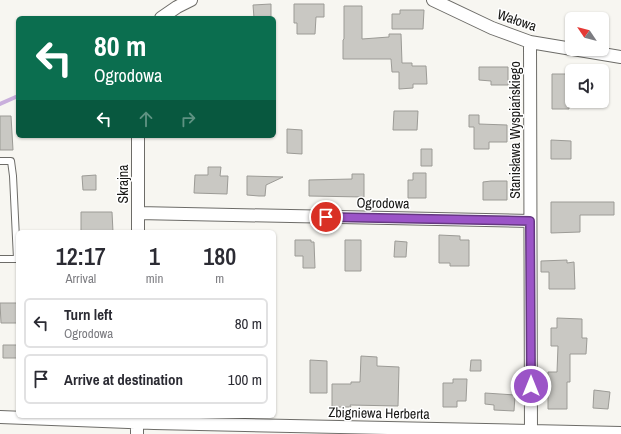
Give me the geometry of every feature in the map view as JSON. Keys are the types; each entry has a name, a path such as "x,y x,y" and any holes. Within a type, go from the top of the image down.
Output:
{"street":[{"path":"164,16 190,0"},
{"name":"Wałowa","path":"433,0 492,28 530,42 565,48"},
{"name":"Stanisława Wyspiańskiego","path":"530,42 531,433"},
{"name":"Wałowa","path":"609,55 621,57"},
{"name":"Skrajna","path":"138,138 138,230"},
{"name":"Ogrodowa","path":"138,213 530,221"},
{"name":"Zbigniewa Herberta","path":"0,417 16,418"},
{"name":"Zbigniewa Herberta","path":"20,418 137,424 531,433 621,433"}],"lane":[{"path":"0,161 11,161 16,238"},
{"path":"0,259 16,259"}],"building":[{"path":"271,4 271,16 254,16 253,5"},
{"path":"294,4 324,4 324,17 316,17 315,34 297,34 297,23 294,23"},
{"path":"344,6 362,6 362,39 389,37 389,34 401,34 402,63 412,63 412,66 426,66 427,84 413,84 413,88 399,89 399,72 392,72 391,59 343,59"},
{"path":"400,10 424,10 423,29 392,29 392,14 400,14"},
{"path":"479,67 508,67 508,85 491,85 491,81 479,80"},
{"path":"552,74 565,74 565,108 569,109 552,109"},
{"path":"394,111 418,111 417,130 393,130"},
{"path":"469,115 479,115 479,124 507,125 507,142 489,142 489,149 474,149 474,127 469,127"},
{"path":"0,116 11,116 13,150 0,150"},
{"path":"287,129 302,130 302,154 287,153"},
{"path":"551,140 571,141 571,159 551,159"},
{"path":"421,149 432,149 432,166 421,166"},
{"path":"208,167 221,167 220,176 228,176 227,194 194,193 195,175 208,175"},
{"path":"413,173 426,173 426,198 408,198 408,180 413,180"},
{"path":"352,174 364,174 364,197 309,196 309,180 352,179"},
{"path":"96,175 96,190 83,190 82,176"},
{"path":"247,176 283,177 266,185 265,196 259,196 247,195"},
{"path":"507,181 507,200 483,200 483,182"},
{"path":"551,202 614,202 614,215 580,215 580,232 551,233"},
{"path":"81,212 112,212 113,230 81,230"},
{"path":"439,235 460,236 460,240 469,240 469,266 450,266 450,263 439,263"},
{"path":"295,240 311,240 311,242 314,242 315,268 303,268 303,256 295,256"},
{"path":"345,240 361,240 361,271 345,271"},
{"path":"395,241 407,242 406,257 394,257"},
{"path":"567,260 567,263 574,262 575,289 549,289 549,272 541,272 541,261"},
{"path":"0,303 16,303 16,323 1,323"},
{"path":"557,318 582,319 582,338 587,338 586,354 570,354 570,382 567,382 567,409 548,409 548,372 557,372 558,346 551,346 551,328 557,328"},
{"path":"3,345 16,345 16,358 3,358"},
{"path":"361,356 377,357 377,366 399,367 398,406 350,405 351,407 332,407 332,384 351,384 351,382 360,382"},
{"path":"310,360 327,361 327,393 310,393"},
{"path":"471,360 481,360 481,371 470,371"},
{"path":"453,379 467,379 466,401 457,401 457,407 443,407 443,383 453,383"},
{"path":"594,390 610,392 608,409 593,408"},
{"path":"485,393 515,395 514,411 494,410 494,405 485,404"}],"waterway":[{"path":"0,104 16,97"}],"route":[{"path":"326,217 530,221 531,386"}]}
